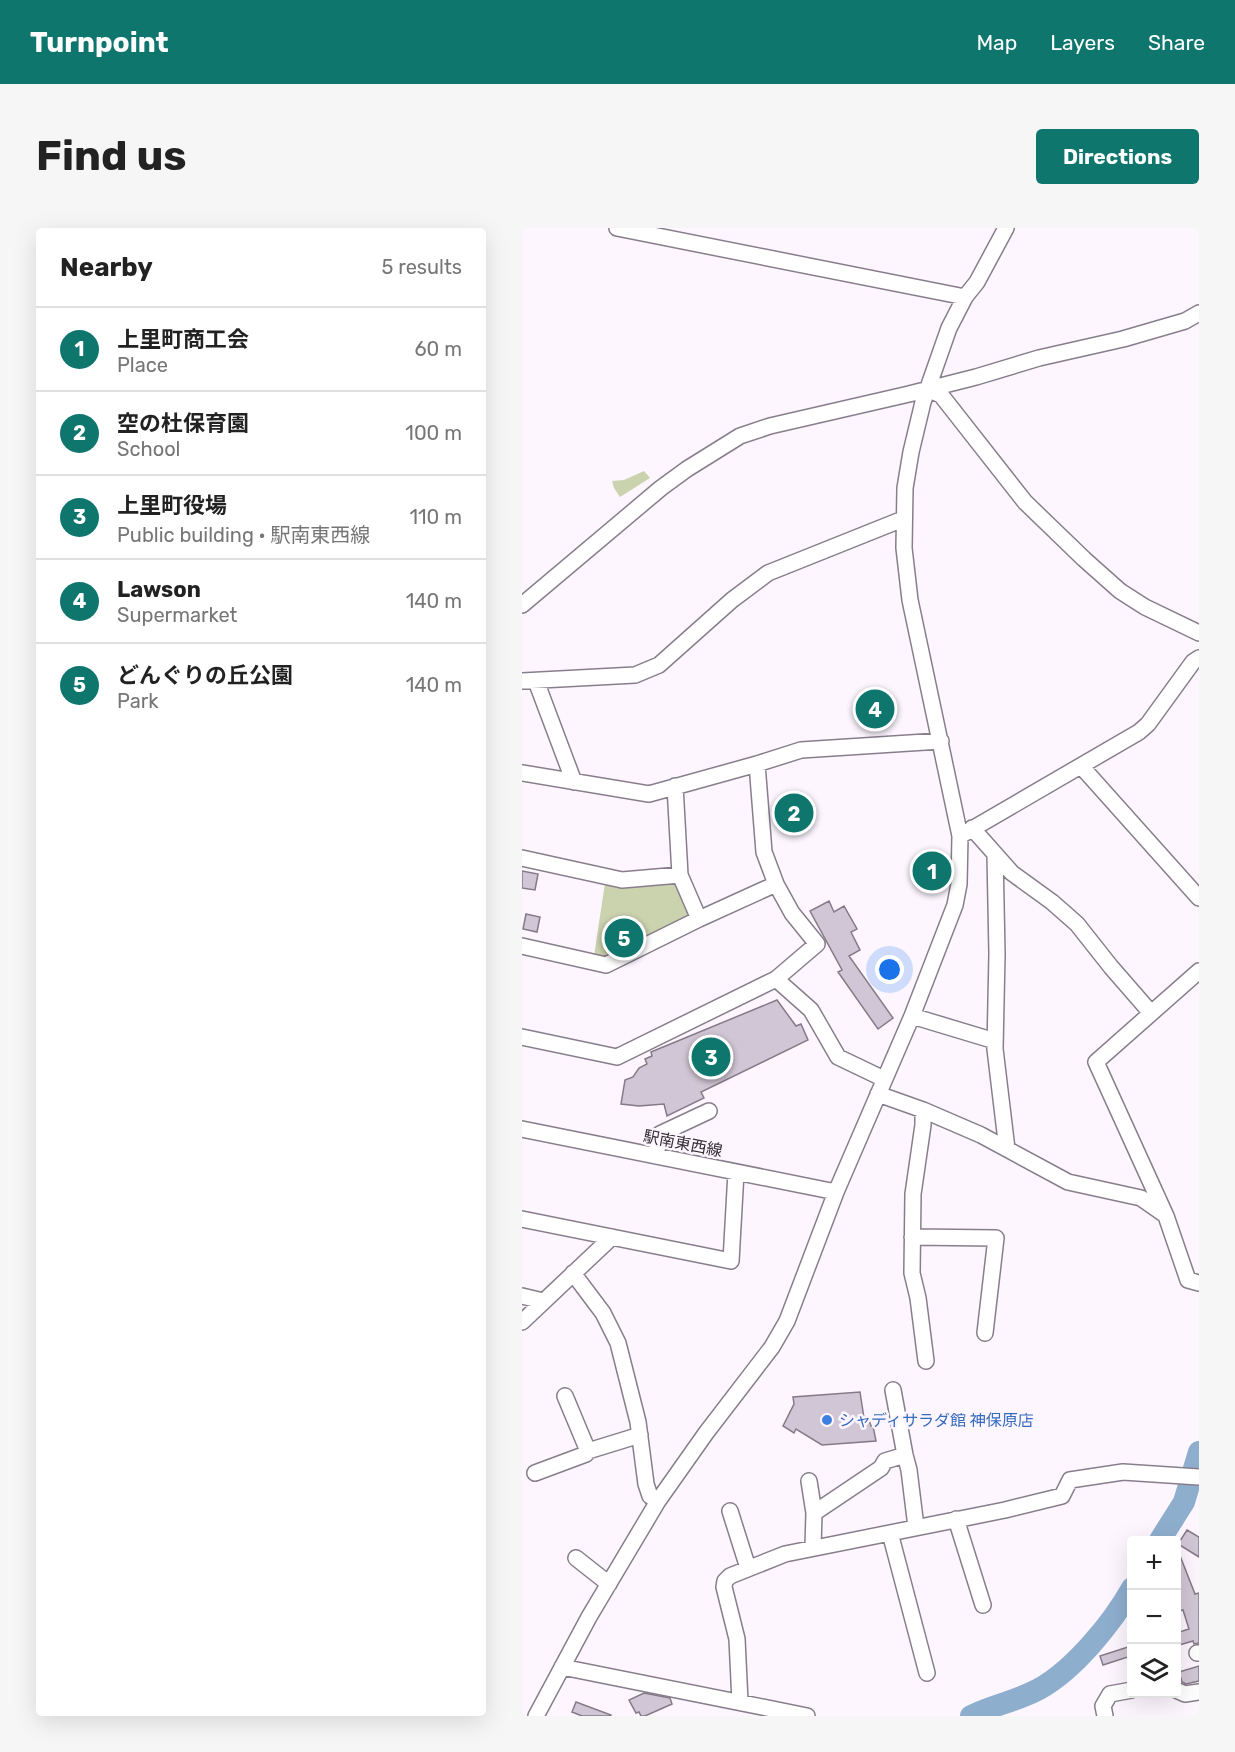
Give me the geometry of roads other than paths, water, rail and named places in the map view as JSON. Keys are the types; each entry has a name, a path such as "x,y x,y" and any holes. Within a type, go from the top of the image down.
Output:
{"street":[{"path":"617,228 965,297"},
{"path":"537,1716 562,1667 658,1502 706,1432 772,1347 782,1329 836,1191 912,1016 955,905 966,832 941,741 910,600 903,519 911,452 927,389 949,328 1006,228"},
{"path":"522,604 661,488 740,436 770,426 1123,339 1185,321 1199,313"},
{"path":"927,389 941,395 1025,502 1084,559 1145,607 1199,633"},
{"path":"574,782 529,681 635,675 659,665 732,600 768,573 903,519"},
{"path":"966,832 1143,728 1179,679 1199,658"},
{"path":"522,772 649,794 801,750 941,741"},
{"path":"522,1037 618,1057 776,979 818,944 792,913 776,884 764,852 758,764"},
{"path":"1081,766 1199,898"},
{"path":"675,786 680,875 699,919"},
{"path":"966,832 995,854 1012,873 1052,902 1077,924 1151,1013"},
{"path":"995,854 997,954 995,1041 1007,1149"},
{"path":"522,858 622,880 680,875"},
{"path":"522,946 606,965 776,884"},
{"path":"1199,971 1096,1062 1166,1216 1188,1280 1199,1283"},
{"path":"776,979 811,1010 838,1057 884,1079"},
{"path":"912,1016 995,1041"},
{"path":"878,1094 981,1135 1068,1182 1141,1198 1166,1216"},
{"path":"656,1156 660,1134 709,1110"},
{"path":"923,1110 913,1194 912,1273 918,1298 926,1361"},
{"name":"駅南東西線","path":"522,1129 836,1191"},
{"path":"522,1219 731,1261 736,1172"},
{"path":"522,1322 612,1236"},
{"path":"912,1237 996,1238 984,1333"},
{"path":"573,1273 603,1312 618,1343 640,1436 646,1484 650,1496 658,1502"},
{"path":"522,1296 543,1301"},
{"path":"893,1390 909,1470 916,1527"},
{"path":"565,1396 588,1451"},
{"path":"535,1473 586,1454 588,1451 640,1436"},
{"path":"814,1513 881,1468 885,1461 905,1455"},
{"path":"740,1702 737,1639 724,1587 725,1581 730,1576 785,1554 813,1547 1062,1496 1070,1480 1123,1472 1193,1476"},
{"path":"809,1481 814,1513 813,1547"},
{"path":"730,1511 748,1568"},
{"path":"956,1519 983,1605"},
{"path":"890,1533 927,1673"},
{"path":"576,1558 609,1584"},
{"path":"562,1667 807,1716"},
{"path":"1105,1716 1103,1706 1110,1694 1127,1691"},
{"path":"1181,1692 1185,1694 1199,1692"}],"waterway":[{"path":"1163,1536 1184,1502 1199,1452"},
{"path":"971,1716 1031,1693 1066,1670 1092,1644 1131,1590"}],"place":[{"name":"Lawson","path":"875,709"},
{"name":"空の杜保育園","path":"794,813"},
{"name":"上里町商工会","path":"932,871"},
{"name":"どんぐりの丘公園","path":"624,938"},
{"name":"上里町役場","path":"711,1057"},
{"name":"シャディサラダ館 神保原店","path":"827,1420"}]}
